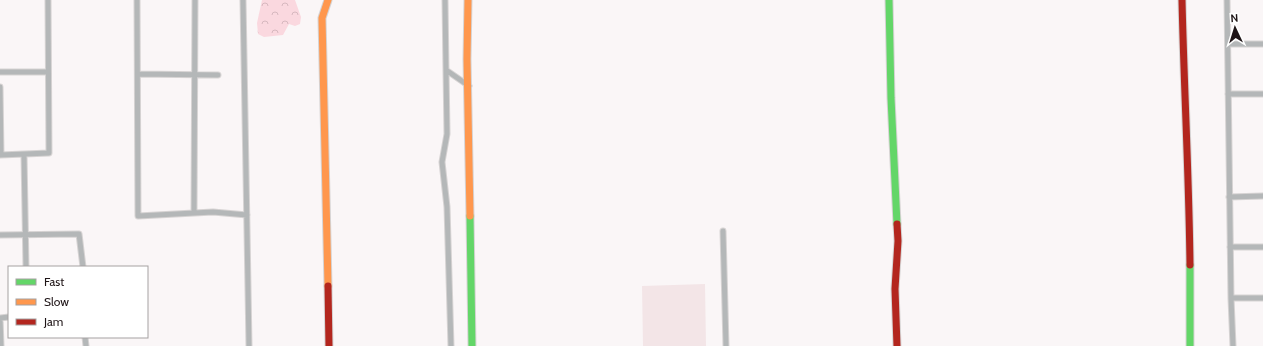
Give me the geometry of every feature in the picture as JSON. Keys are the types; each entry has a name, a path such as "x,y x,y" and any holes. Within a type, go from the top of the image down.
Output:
{"street":[{"path":"0,87 1,155 49,153 48,0"},
{"path":"137,0 138,216 213,212 246,215"},
{"path":"194,213 195,0"},
{"path":"243,0 249,346"},
{"path":"328,0 322,18 329,346"},
{"path":"445,0 447,134 442,162 447,207 451,346"},
{"path":"468,0 472,346"},
{"path":"889,0 890,91 898,241 895,289 897,346"},
{"path":"1182,0 1185,123 1189,177 1190,346"},
{"path":"1227,0 1230,247 1233,346"},
{"path":"1228,44 1263,44"},
{"path":"446,70 469,86"},
{"path":"0,72 48,72"},
{"path":"138,74 218,75"},
{"path":"1228,94 1263,94"},
{"path":"24,155 26,266"},
{"path":"1230,197 1263,196"},
{"path":"723,231 726,346"},
{"path":"0,235 79,234 83,266"},
{"path":"1230,247 1263,247"},
{"path":"1231,298 1263,298"},
{"path":"0,318 1,346"}],"shaded area":[{"path":"705,284 706,346 643,346 642,286"}],"green space":[{"path":"262,0 295,0 301,17 300,24 295,26 289,24 283,35 264,37 258,34 257,23"}],"traffic: fast":[{"path":"889,0 891,98 897,224"},
{"path":"470,216 472,346"},
{"path":"1190,265 1190,346"}],"traffic: slow":[{"path":"328,0 322,18 328,286"},
{"path":"468,0 467,59 470,216"}],"traffic: jam":[{"path":"1182,0 1190,265"},
{"path":"897,224 898,241 895,289 897,346"},
{"path":"328,286 329,346"}]}
